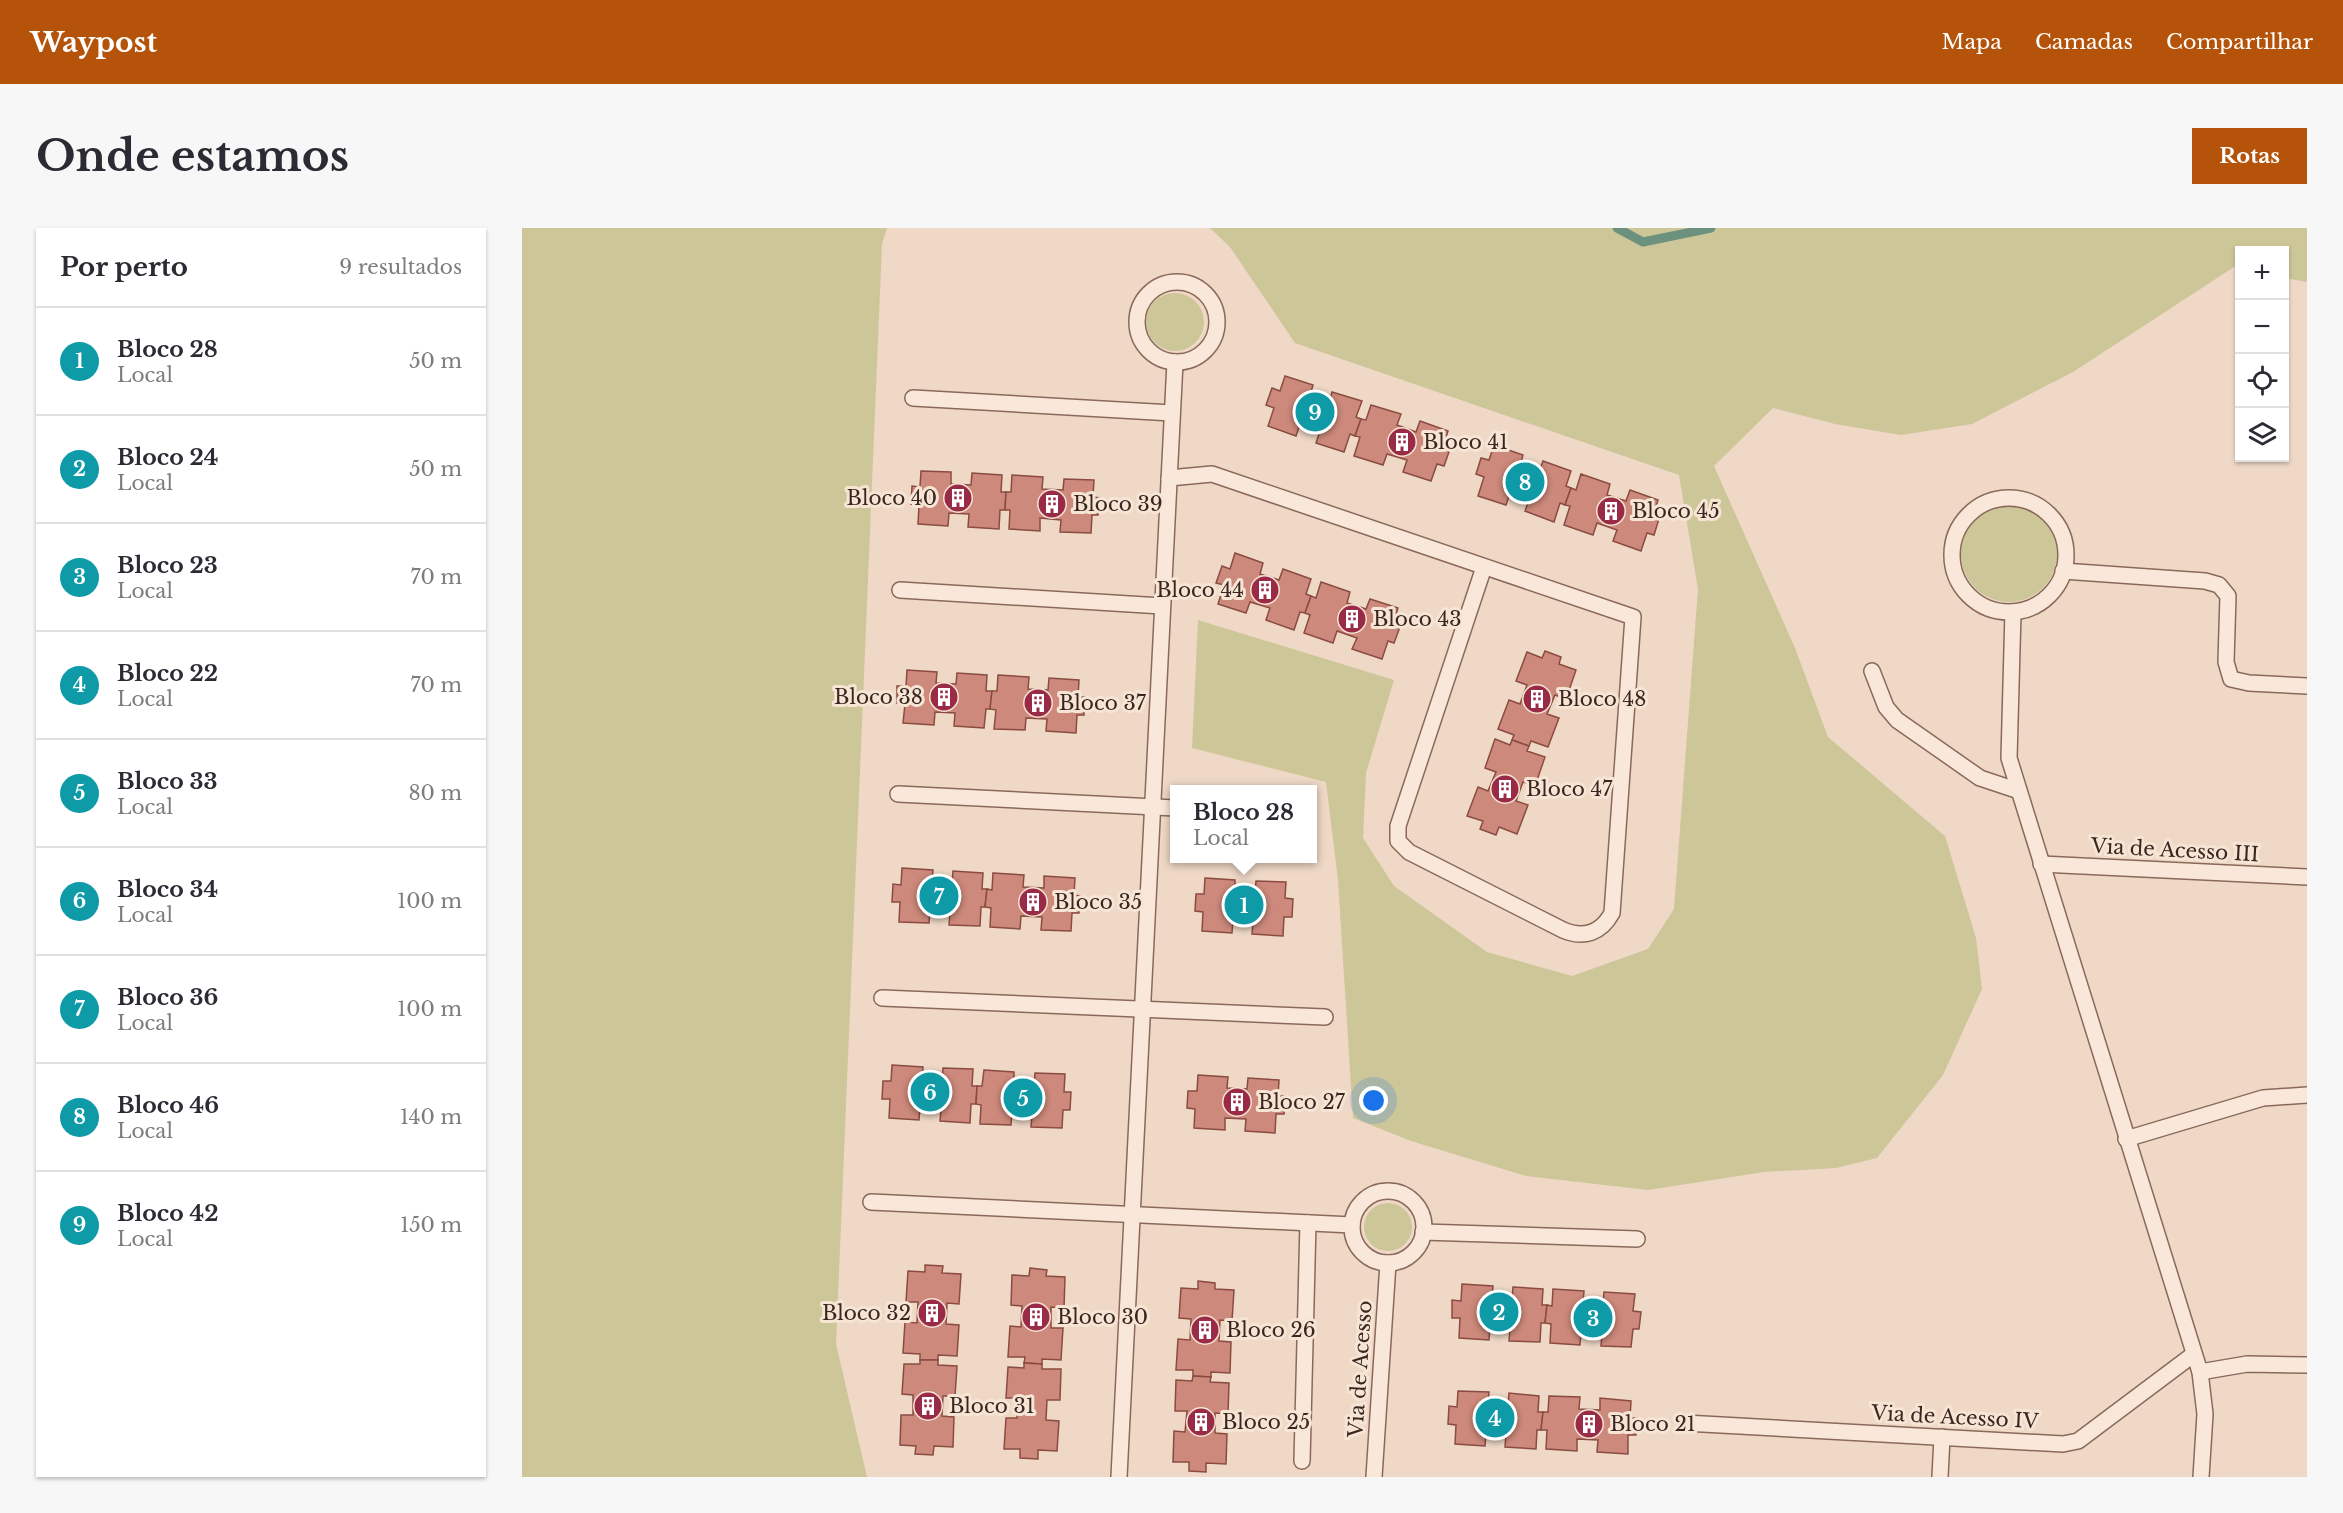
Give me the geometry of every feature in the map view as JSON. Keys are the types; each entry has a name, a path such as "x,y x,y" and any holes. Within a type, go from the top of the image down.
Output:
{"lane":[{"path":"1181,282 1196,286 1207,295 1215,308 1217,323 1215,336 1199,356 1187,361 1174,362 1161,360 1149,352 1136,328 1137,314 1142,300 1153,289 1166,283 1181,282"},
{"path":"1119,1477 1174,362"},
{"path":"913,398 1172,413"},
{"path":"1169,478 1212,474 1633,617 1612,913 1602,927 1594,932 1573,935 1409,852 1398,841 1398,826 1484,567"},
{"path":"1999,498 2018,498 2037,504 2052,516 2062,533 2066,552 2063,571 2056,587 2045,600 2030,608 2013,612 1994,610 1976,602 1962,589 1954,572 1951,552 1955,533 1966,516 1980,504 1999,498"},
{"path":"2063,571 2205,581 2219,585 2228,596 2226,662 2231,678 2249,683 2307,686"},
{"path":"900,590 1162,606"},
{"path":"2013,612 2009,758 2200,1372 2205,1414 2201,1477"},
{"path":"1872,671 1886,707 1896,720 1980,778 2019,791"},
{"path":"898,794 1170,808"},
{"name":"Via de Acesso III","path":"2042,864 2307,877"},
{"path":"882,998 1325,1017"},
{"path":"2126,1139 2263,1098 2307,1095"},
{"path":"1398,1191 1410,1197 1418,1207 1423,1219 1423,1232 1419,1244 1411,1254 1400,1261 1388,1263 1377,1261 1360,1250 1353,1238 1352,1225 1355,1212 1362,1202 1373,1194 1398,1191"},
{"path":"871,1202 1352,1225"},
{"path":"1302,1461 1308,1223"},
{"path":"1423,1232 1637,1239"},
{"name":"Via de Acesso","path":"1374,1477 1388,1263"},
{"name":"Via de Acesso IV","path":"1685,1423 2063,1444 2078,1441 2194,1354"},
{"path":"2200,1372 2247,1364 2307,1365"},
{"path":"1940,1477 1942,1437"}],"shaded area":[{"path":"522,228 887,228 882,244 836,1344 867,1477 522,1477"},
{"path":"1210,228 2307,228 2307,282 2289,279 2289,246 2235,246 2235,267 2073,372 1972,424 1901,435 1835,424 1773,408 1714,466 1795,648 1828,737 1945,836 1976,938 1982,989 1943,1075 1877,1158 1836,1168 1764,1172 1648,1190 1526,1176 1411,1141 1353,1118 1338,880 1326,782 1192,748 1198,620 1394,680 1366,773 1363,838 1394,886 1487,952 1572,976 1648,949 1674,909 1698,589 1679,475 1295,343 1230,247"},
{"path":"1175,293 1191,298 1199,306 1204,322 1199,338 1191,346 1175,351 1159,346 1151,338 1146,322 1151,306 1159,298"},
{"path":"2009,506 2027,510 2043,520 2053,536 2057,554 2053,572 2043,588 2027,598 2009,602 1991,598 1975,588 1965,572 1961,554 1965,536 1975,520 1991,510"},
{"path":"1383,1203 1393,1203 1405,1210 1412,1222 1412,1232 1405,1244 1393,1251 1383,1251 1368,1240 1364,1232 1364,1222 1375,1207"}],"building":[{"path":"1285,376 1313,385 1310,396 1329,403 1332,392 1362,401 1356,417 1361,419 1355,436 1350,434 1344,452 1316,443 1320,431 1300,424 1296,436 1268,426 1274,408 1266,405 1272,388 1280,391"},
{"name":"Bloco 41","path":"1371,405 1401,414 1397,425 1416,432 1420,421 1448,431 1443,447 1450,449 1444,466 1437,464 1431,481 1403,472 1407,460 1387,454 1383,465 1354,456 1360,437 1355,436 1361,419 1366,420"},
{"path":"1494,445 1523,455 1520,466 1539,472 1543,461 1571,471 1566,486 1571,488 1565,505 1560,503 1554,522 1525,511 1529,500 1510,493 1506,505 1478,496 1484,477 1476,474 1481,458 1489,460"},
{"name":"Bloco 40","path":"921,471 951,472 951,484 971,485 972,473 1002,475 1001,492 1006,492 1005,510 1000,510 999,529 968,527 969,514 949,513 948,526 918,524 919,505 911,504 912,486 920,487"},
{"name":"Bloco 45","path":"1581,474 1610,484 1607,495 1626,501 1630,490 1658,500 1653,516 1659,519 1654,535 1647,533 1641,551 1613,541 1617,530 1597,523 1593,535 1564,525 1570,506 1565,505 1571,488 1576,490"},
{"name":"Bloco 39","path":"1012,475 1043,477 1042,489 1063,490 1064,479 1094,480 1093,497 1100,498 1098,515 1092,515 1091,533 1060,532 1061,520 1040,518 1040,531 1009,529 1010,510 1005,510 1006,492 1011,492"},
{"name":"Bloco 44","path":"1235,553 1263,563 1260,574 1279,580 1283,569 1311,579 1306,594 1311,596 1305,613 1300,612 1294,630 1266,620 1270,608 1250,602 1246,613 1218,604 1224,585 1216,583 1222,566 1230,569"},
{"name":"Bloco 43","path":"1321,582 1350,592 1347,603 1366,609 1370,599 1398,608 1393,624 1400,627 1394,643 1388,641 1382,659 1352,649 1357,638 1337,631 1333,643 1304,633 1310,615 1305,613 1311,596 1316,598"},
{"name":"Bloco 48","path":"1545,651 1561,657 1559,664 1576,670 1566,699 1555,695 1547,714 1559,718 1548,747 1531,741 1529,746 1512,740 1514,735 1498,729 1509,700 1520,704 1527,685 1516,681 1527,652 1542,658"},
{"name":"Bloco 38","path":"907,670 937,672 936,683 956,684 957,673 987,675 986,691 992,691 990,709 986,709 984,728 954,726 955,713 935,712 934,725 903,723 905,704 897,703 897,686 906,686"},
{"name":"Bloco 37","path":"998,675 1029,677 1028,689 1048,690 1049,678 1079,680 1078,697 1085,697 1084,715 1077,715 1076,733 1046,731 1047,719 1026,718 1025,730 994,729 996,710 990,709 992,691 997,691"},
{"name":"Bloco 47","path":"1495,739 1510,745 1512,740 1529,746 1527,751 1545,757 1535,786 1523,782 1516,801 1528,805 1517,834 1499,827 1496,835 1480,829 1483,821 1467,816 1478,787 1488,791 1496,772 1485,768"},
{"path":"902,868 933,870 932,882 952,883 953,871 983,873 982,889 987,889 985,907 981,907 980,926 949,925 950,912 930,911 929,923 899,922 900,902 892,902 893,884 901,885"},
{"name":"Bloco 35","path":"993,873 1024,875 1023,887 1044,888 1044,876 1075,878 1074,895 1081,896 1079,913 1072,913 1071,931 1041,930 1042,917 1021,916 1020,929 990,927 991,908 985,907 987,889 992,890"},
{"path":"1205,878 1235,880 1235,891 1255,892 1256,881 1286,882 1285,898 1293,899 1292,917 1284,917 1283,936 1252,934 1253,922 1233,920 1232,933 1202,931 1203,912 1195,911 1196,894 1204,894"},
{"path":"892,1065 923,1067 922,1078 942,1080 943,1068 973,1069 972,1086 977,1086 976,1104 971,1104 970,1123 940,1121 941,1109 920,1107 919,1120 889,1118 890,1099 882,1099 883,1081 891,1081"},
{"path":"984,1070 1014,1072 1014,1084 1034,1085 1035,1073 1065,1074 1064,1092 1071,1092 1070,1110 1063,1110 1062,1128 1031,1127 1032,1114 1012,1113 1011,1125 980,1124 981,1105 976,1104 977,1086 982,1086"},
{"name":"Bloco 27","path":"1198,1075 1228,1077 1227,1088 1247,1089 1248,1078 1279,1080 1278,1096 1286,1096 1284,1114 1276,1114 1275,1133 1245,1131 1246,1119 1225,1118 1225,1130 1194,1128 1195,1109 1187,1108 1188,1091 1197,1091"},
{"name":"Bloco 32","path":"925,1265 943,1266 942,1273 961,1274 959,1304 947,1303 946,1324 959,1325 957,1356 938,1355 938,1360 920,1360 920,1354 903,1353 905,1322 917,1323 918,1302 906,1302 908,1271 925,1272"},
{"name":"Bloco 30","path":"1030,1268 1047,1270 1046,1276 1065,1277 1064,1308 1051,1307 1051,1328 1063,1328 1061,1360 1042,1359 1042,1364 1024,1363 1025,1357 1008,1357 1010,1326 1021,1327 1022,1306 1011,1305 1012,1275 1029,1276"},
{"name":"Bloco 26","path":"1198,1281 1215,1283 1215,1289 1234,1290 1232,1321 1220,1320 1219,1341 1231,1342 1230,1373 1211,1372 1211,1377 1193,1376 1193,1370 1176,1370 1178,1339 1190,1340 1191,1319 1179,1318 1181,1288 1198,1289"},
{"path":"1462,1284 1493,1286 1492,1298 1512,1299 1513,1287 1543,1289 1542,1305 1547,1305 1545,1323 1541,1323 1540,1342 1509,1341 1510,1328 1490,1327 1489,1340 1459,1338 1460,1318 1452,1318 1452,1300 1461,1301"},
{"path":"1553,1289 1584,1291 1583,1303 1603,1304 1604,1292 1635,1294 1633,1311 1641,1312 1639,1329 1633,1329 1631,1347 1601,1346 1602,1333 1581,1332 1580,1345 1550,1343 1551,1324 1545,1323 1547,1305 1552,1306"},
{"name":"Bloco 31","path":"920,1360 938,1360 938,1365 957,1366 955,1396 943,1396 942,1416 954,1417 953,1447 934,1446 933,1455 915,1454 916,1446 900,1445 901,1415 913,1415 913,1395 902,1394 904,1364 920,1364"},
{"path":"1024,1363 1042,1364 1042,1369 1061,1369 1060,1400 1047,1400 1046,1420 1059,1421 1057,1451 1038,1450 1038,1459 1020,1458 1020,1449 1004,1449 1006,1418 1017,1418 1018,1398 1006,1398 1008,1367 1024,1368"},
{"name":"Bloco 25","path":"1193,1376 1211,1377 1210,1382 1229,1383 1228,1414 1215,1413 1215,1433 1227,1434 1226,1464 1206,1463 1206,1472 1189,1471 1189,1462 1173,1462 1174,1431 1185,1432 1187,1411 1175,1411 1176,1380 1192,1381"},
{"path":"1458,1391 1489,1392 1488,1404 1508,1405 1509,1393 1539,1396 1538,1412 1543,1412 1541,1430 1537,1430 1536,1449 1505,1447 1506,1434 1486,1433 1485,1446 1455,1444 1456,1425 1448,1424 1449,1406 1457,1407"},
{"name":"Bloco 21","path":"1549,1396 1580,1397 1579,1409 1600,1410 1600,1398 1631,1401 1630,1418 1637,1418 1636,1435 1628,1435 1628,1454 1597,1452 1598,1440 1577,1439 1577,1451 1546,1449 1547,1430 1541,1430 1543,1412 1548,1412"}],"waterway":[{"path":"1617,228 1643,242 1711,228"}],"place":[{"name":"Bloco 42","path":"1315,412"},
{"name":"Bloco 41","path":"1402,442"},
{"name":"Bloco 46","path":"1525,482"},
{"name":"Bloco 40","path":"958,498"},
{"name":"Bloco 39","path":"1052,504"},
{"name":"Bloco 45","path":"1611,511"},
{"name":"Bloco 44","path":"1265,590"},
{"name":"Bloco 43","path":"1352,619"},
{"name":"Bloco 38","path":"944,697"},
{"name":"Bloco 48","path":"1537,699"},
{"name":"Bloco 37","path":"1038,703"},
{"name":"Bloco 47","path":"1505,789"},
{"name":"Bloco 36","path":"939,896"},
{"name":"Bloco 35","path":"1033,902"},
{"name":"Bloco 28","path":"1244,905"},
{"name":"Bloco 34","path":"930,1092"},
{"name":"Bloco 33","path":"1023,1098"},
{"name":"Bloco 27","path":"1237,1102"},
{"name":"Bloco 24","path":"1499,1312"},
{"name":"Bloco 32","path":"932,1313"},
{"name":"Bloco 30","path":"1036,1317"},
{"name":"Bloco 23","path":"1593,1318"},
{"name":"Bloco 26","path":"1205,1330"},
{"name":"Bloco 31","path":"928,1406"},
{"name":"Bloco 22","path":"1495,1418"},
{"name":"Bloco 25","path":"1201,1422"},
{"name":"Bloco 21","path":"1589,1424"}]}
